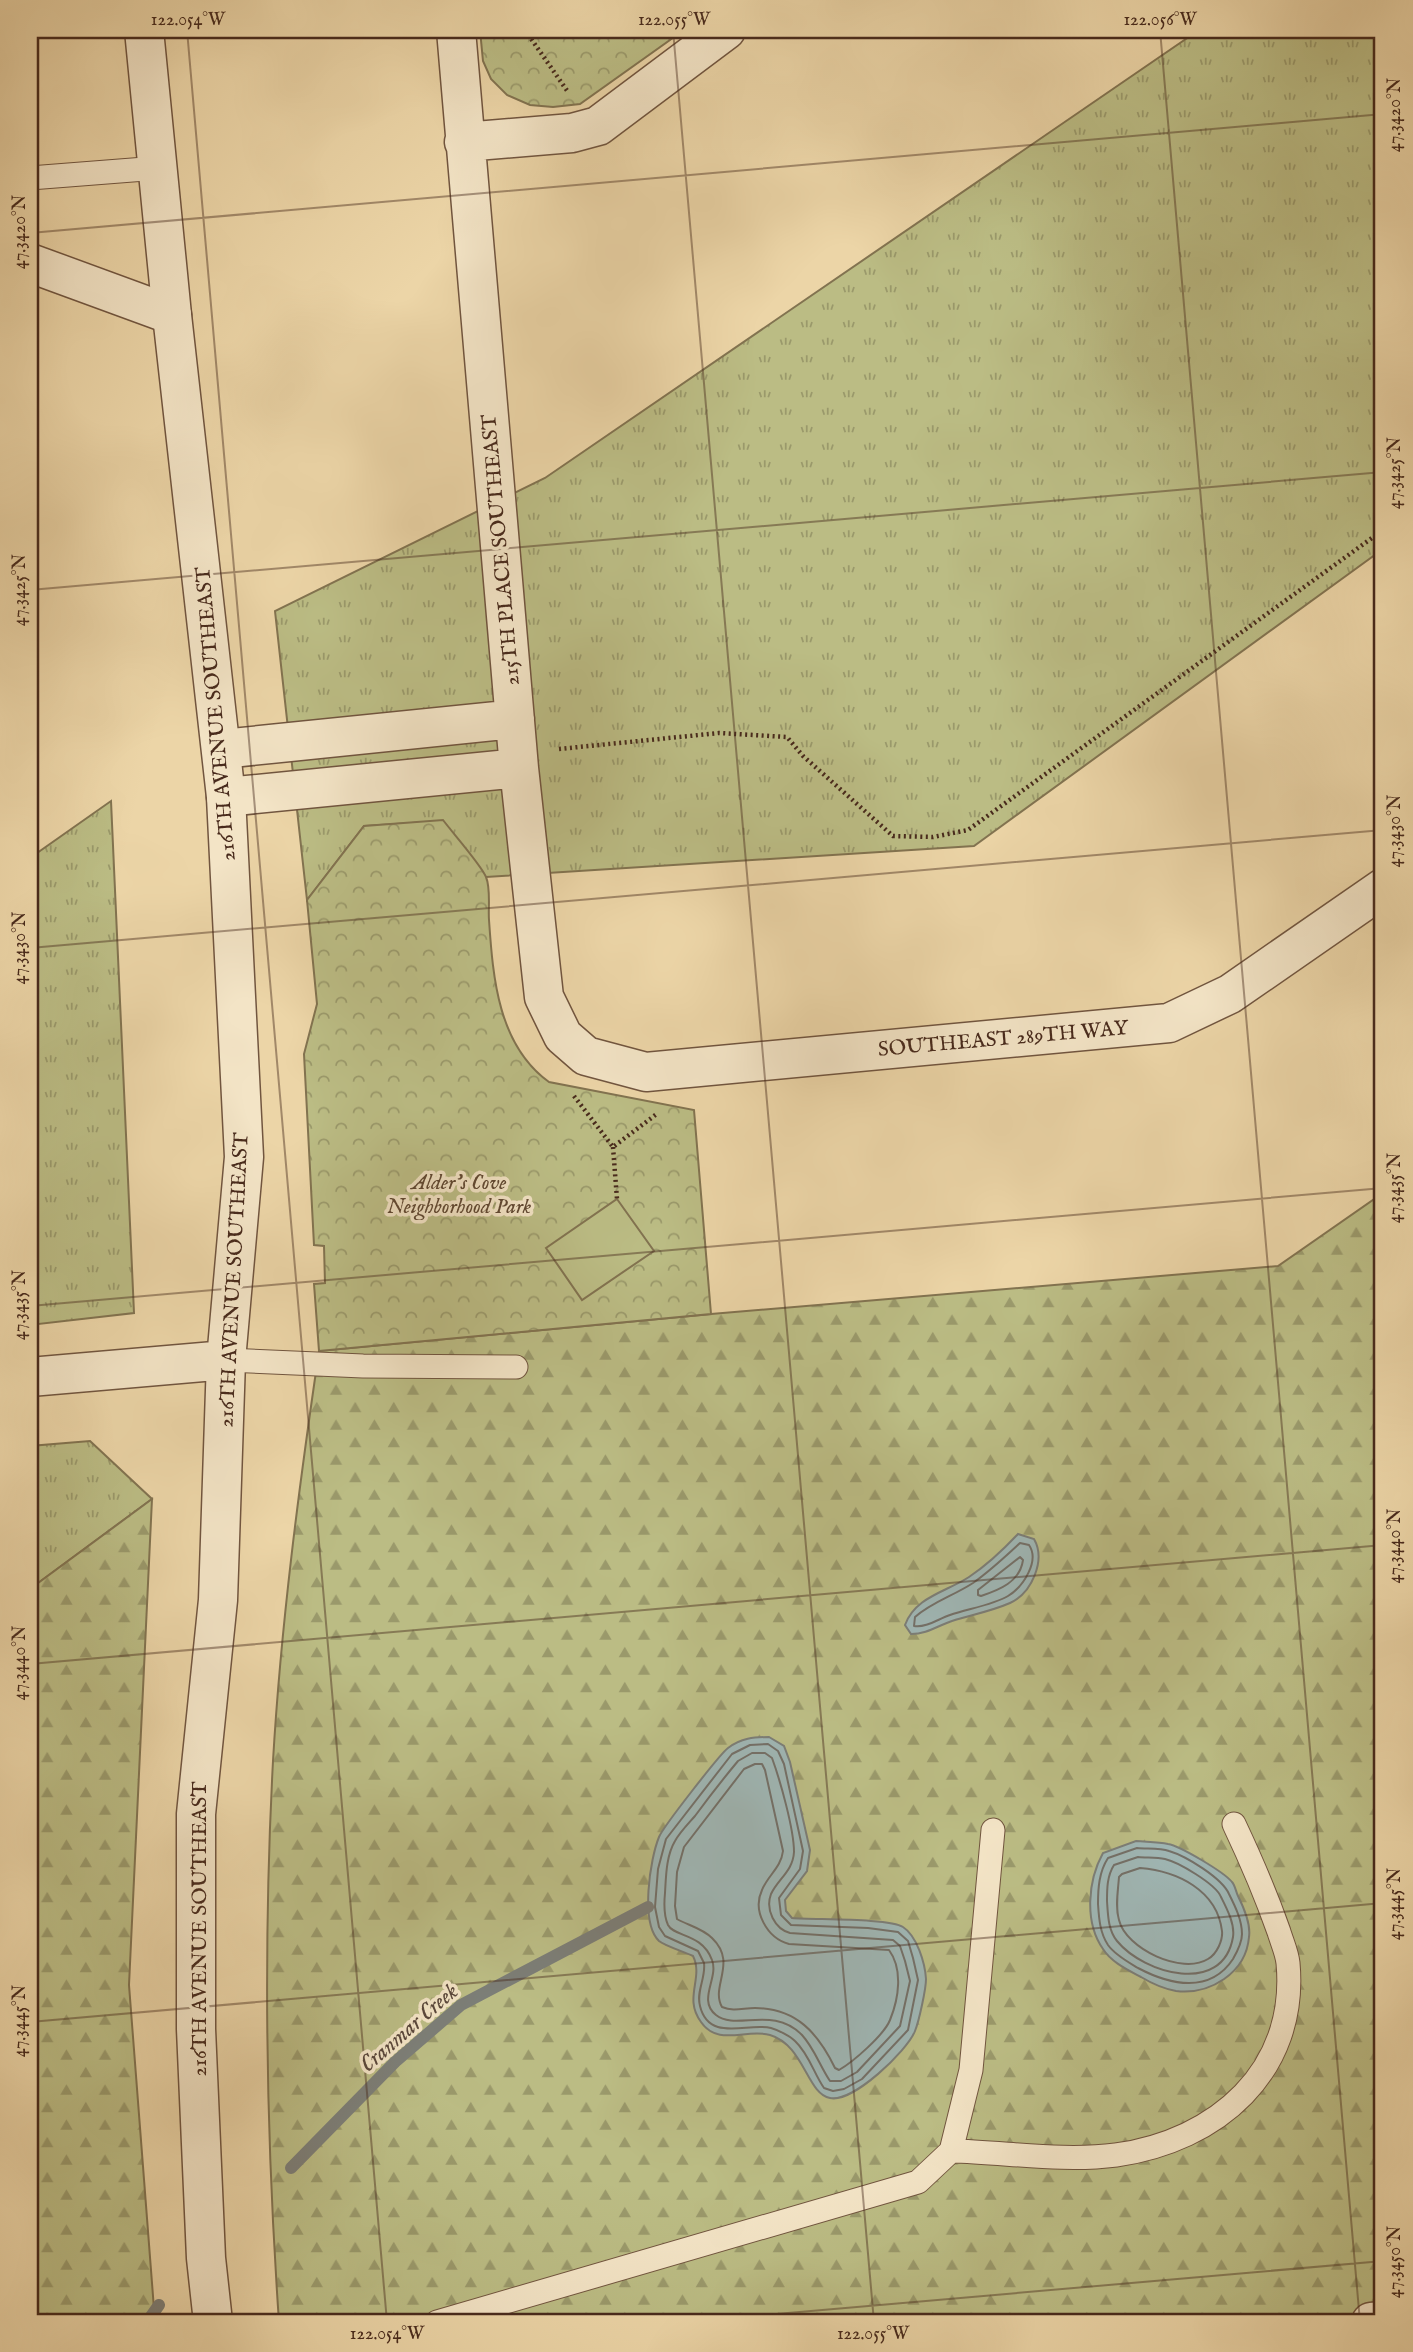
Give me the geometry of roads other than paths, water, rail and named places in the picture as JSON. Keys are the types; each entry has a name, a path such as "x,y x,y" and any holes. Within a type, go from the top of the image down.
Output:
{"street":[{"name":"216TH AVENUE SOUTHEAST","path":"144,30 172,315 222,749 244,1157 226,1360 218,1600 196,1814 196,2029 206,2258 213,2322"},
{"name":"215TH PLACE SOUTHEAST","path":"456,30 517,747 544,997 563,1036 586,1056"},
{"path":"464,142 572,133 598,126 726,30"},
{"path":"30,263 172,315"},
{"path":"222,749 517,747"},
{"path":"226,797 517,747"},
{"name":"SOUTHEAST 289TH WAY","path":"586,1056 646,1072 1169,1023 1230,994 1383,888"},
{"path":"30,1377 226,1360"},
{"path":"1371,2322 1383,2320"}],"lane":[{"path":"30,178 158,169"},
{"path":"226,1360 363,1366 516,1367"},
{"path":"951,2151 1057,2157 1115,2155 1165,2144 1205,2125 1241,2099 1263,2073 1282,2027 1289,1997 1288,1960 1266,1895 1234,1824"},
{"path":"437,2322 918,2182 951,2151 971,2070 993,1830"}],"water":[{"path":"1018,1534 1034,1539 1037,1547 1035,1575 1025,1592 1010,1603 911,1634 905,1625 916,1608 976,1572"},
{"path":"769,1737 784,1746 790,1762 810,1850 807,1871 785,1900 786,1911 792,1918 883,1922 903,1927 916,1943 924,1965 924,1997 917,2026 910,2040 878,2074 840,2097 822,2095 798,2058 781,2040 761,2033 724,2035 708,2029 701,2022 694,2005 696,1964 693,1956 659,1941 650,1920 648,1890 659,1837 680,1806 728,1748 748,1739"},
{"path":"1136,1841 1174,1846 1211,1866 1233,1883 1246,1916 1249,1937 1241,1961 1224,1979 1201,1989 1176,1991 1154,1984 1125,1968 1110,1958 1103,1949 1097,1938 1091,1914 1094,1876 1103,1853"}],"waterway":[{"name":"Cranmar Creek","path":"291,2168 395,2062 461,2005 648,1907"},
{"name":"Cranmar Creek","path":"147,2322 159,2305"}],"park label":[{"name":"Alder's Cove Neighborhood Park","path":"459,1194"}]}
